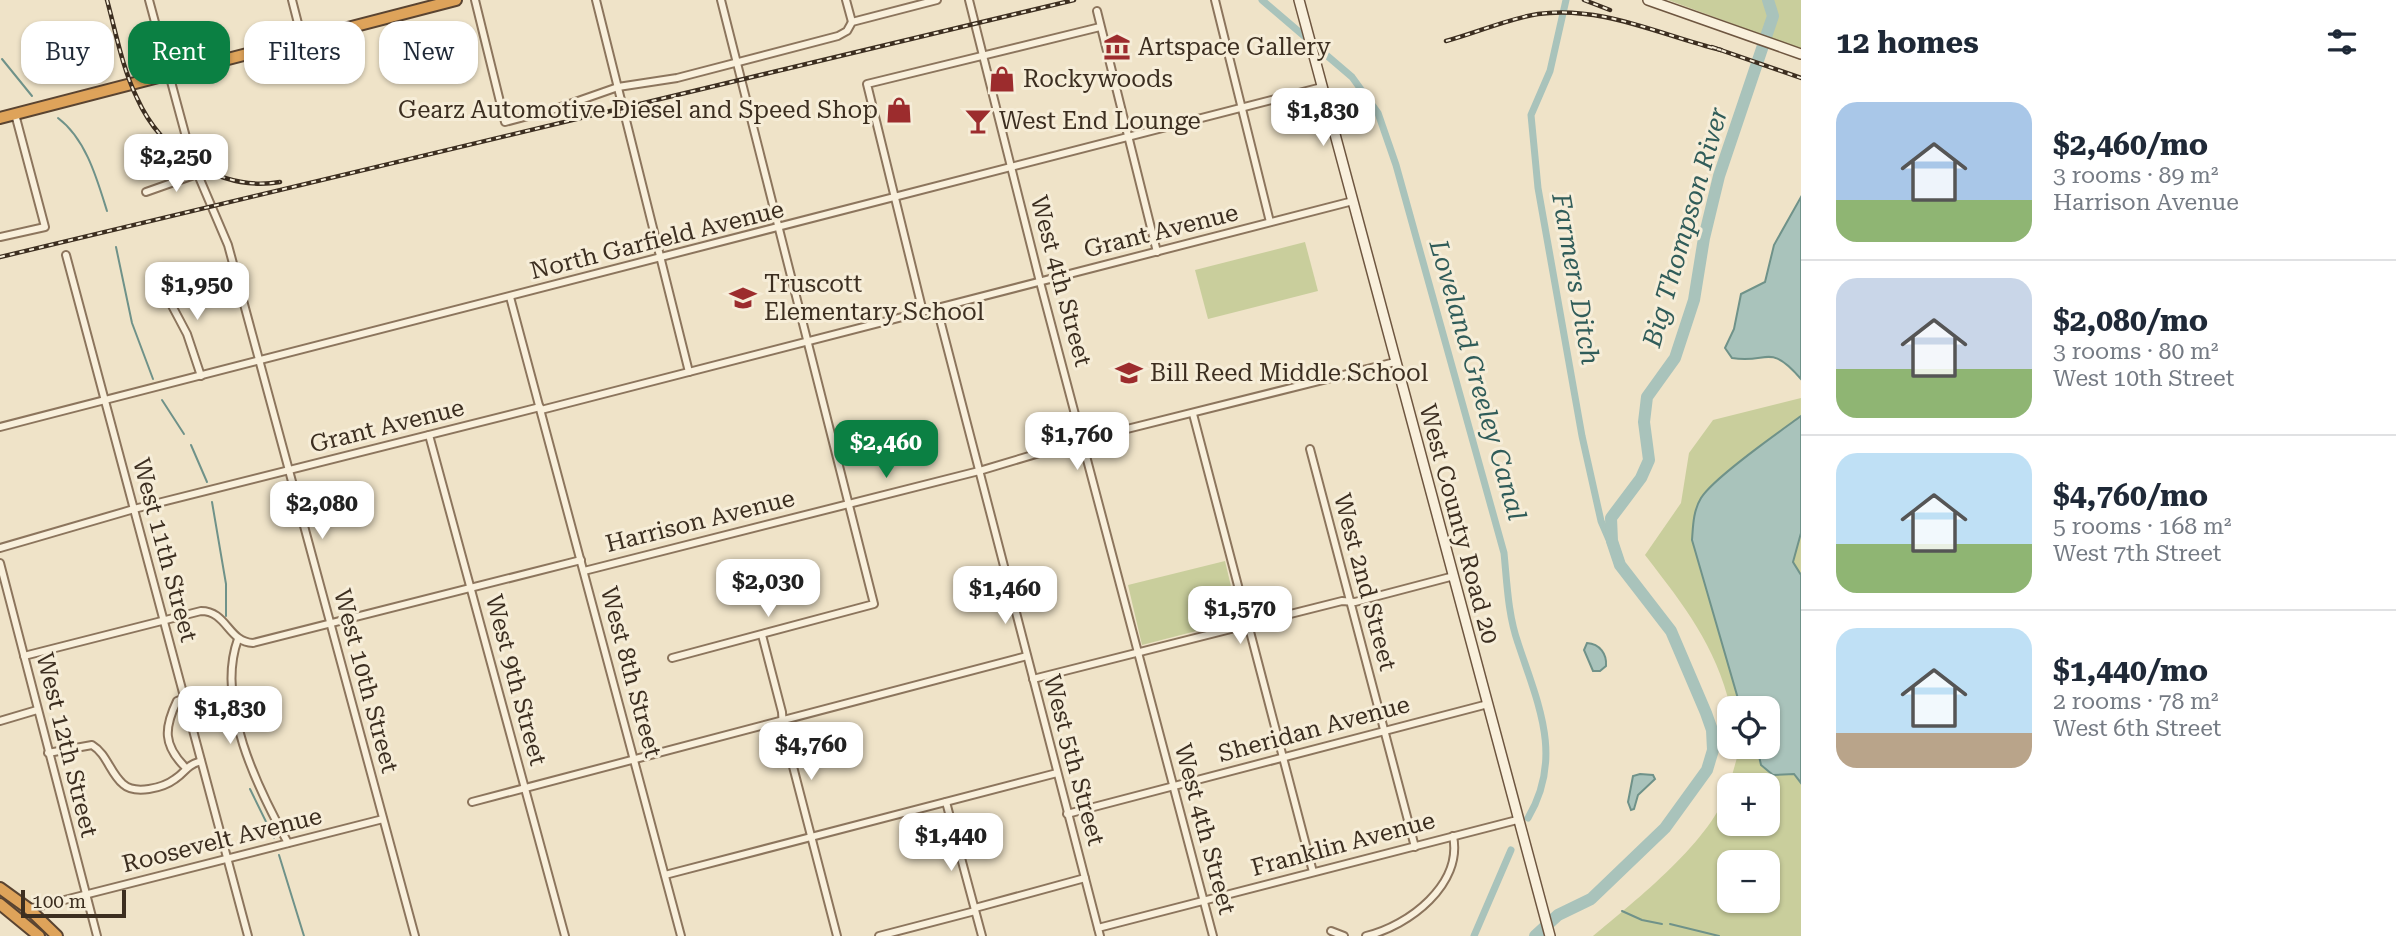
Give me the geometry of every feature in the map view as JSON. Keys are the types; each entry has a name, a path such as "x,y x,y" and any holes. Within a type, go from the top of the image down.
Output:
{"highway":[{"path":"365,23 456,0"},
{"path":"0,118 130,84"},
{"path":"0,888 29,909 57,936"},
{"path":"0,904 39,936"}],"main road":[{"name":"West County Road 20","path":"1299,0 1550,936"},
{"path":"1648,0 1801,54"}],"street":[{"name":"West 10th Street","path":"149,0 154,21"},
{"path":"292,0 298,21"},
{"path":"475,0 505,121 558,108 618,87 677,78 838,36 847,31 852,22 846,0"},
{"path":"596,0 689,372"},
{"path":"672,658 874,604 721,0"},
{"path":"852,22 937,0"},
{"name":"West 4th Street","path":"969,0 1040,282 1213,936"},
{"path":"1214,0 1270,222"},
{"path":"1097,11 1157,252"},
{"path":"923,312 867,84 1100,27"},
{"name":"West 10th Street","path":"171,84 197,174 228,245 415,936"},
{"name":"North Garfield Avenue","path":"0,427 1322,87"},
{"path":"0,237 45,227 15,114"},
{"path":"146,192 197,174"},
{"name":"Grant Avenue","path":"0,548 134,509 689,372 1353,201"},
{"name":"West 11th Street","path":"66,255 248,936"},
{"path":"160,283 187,334 201,376"},
{"name":"West 8th Street","path":"510,297 681,936"},
{"name":"West 5th Street","path":"937,309 1100,936"},
{"name":"Harrison Avenue","path":"584,571 979,471 1083,440 1395,362"},
{"path":"1193,414 1313,872"},
{"name":"West 9th Street","path":"429,435 565,936"},
{"name":"West 2nd Street","path":"1310,449 1415,847"},
{"name":"Harrison Avenue","path":"238,639 253,643 581,560"},
{"name":"West 12th Street","path":"0,564 97,936"},
{"path":"1033,680 1248,623 1350,602 1454,576"},
{"path":"24,656 210,611 222,618 238,639 232,670 239,729 253,775 288,843"},
{"path":"762,635 837,936"},
{"path":"472,802 1027,656"},
{"path":"184,698 177,701 168,720 166,734 170,749 185,767"},
{"name":"Sheridan Avenue","path":"1067,814 1488,704"},
{"path":"0,721 37,710"},
{"path":"48,752 92,745 100,750 121,783 136,789 173,781 185,767 201,761"},
{"path":"665,875 1057,773"},
{"path":"946,802 982,936"},
{"name":"Roosevelt Avenue","path":"29,909 383,819"},
{"name":"Franklin Avenue","path":"1098,928 1517,820"},
{"path":"1366,936 1390,928 1430,899 1454,861 1453,836"},
{"path":"879,936 1085,878"},
{"path":"1331,931 1344,936"}],"green space":[{"path":"1668,0 1801,0 1801,49"},
{"path":"1305,242 1318,291 1208,319 1195,270"},
{"path":"1801,398 1801,936 1593,936 1671,868 1717,812 1717,836 1780,836 1780,773 1733,773 1737,759 1780,759 1780,696 1727,696 1716,665 1697,627 1645,555 1681,503 1689,453 1713,420"},
{"path":"1225,561 1239,620 1142,645 1128,585"}],"water":[{"path":"1801,197 1801,379 1775,358 1732,358 1725,348 1734,329 1741,294 1765,282 1774,245"},
{"path":"1801,416 1801,533 1793,562 1801,575 1801,783 1794,774 1771,773 1761,765 1760,759 1780,759 1780,696 1737,696 1692,540 1696,508 1701,498 1747,456"},
{"path":"1587,643 1596,645 1604,654 1606,666 1600,671 1593,671 1584,650"},
{"path":"1653,775 1655,779 1638,795 1634,809 1631,810 1628,802 1633,776"}],"waterway":[{"name":"Loveland Greeley Canal","path":"1262,0 1352,77 1378,113 1396,165 1504,553 1512,621 1544,730 1544,774 1539,795 1528,818"},
{"name":"Farmers Ditch","path":"1566,0 1550,71 1531,115 1538,188 1582,436 1601,521 1620,565"},
{"name":"Big Thompson River","path":"1535,936 1558,915 1591,899 1665,828 1707,770 1713,750 1712,730 1671,631 1620,565 1612,541 1611,518 1641,478 1649,460 1644,422 1647,397 1675,358 1694,300 1704,238 1719,176 1773,16 1768,0"},
{"path":"2,59 32,96"},
{"path":"58,118 83,148 107,211"},
{"path":"116,247 132,323 153,379"},
{"path":"162,400 184,434"},
{"path":"191,445 207,482"},
{"path":"212,502 226,584 226,616"},
{"path":"250,789 274,838"},
{"name":"Loveland Greeley Canal","path":"1474,936 1511,850"},
{"path":"279,855 304,936"},
{"path":"1622,911 1642,920 1662,924"},
{"path":"1670,924 1719,936"}],"railway":[{"path":"107,0 127,74 148,118 161,135 177,151 215,174 236,181 280,182"},
{"path":"0,257 1074,0"},
{"path":"1584,0 1610,10"},
{"path":"1446,41 1526,16 1561,12 1608,17 1721,50"},
{"path":"1712,47 1801,78"}],"place":[{"name":"Artspace Gallery","path":"1117,47"},
{"name":"Rockywoods","path":"1002,79"},
{"name":"Gearz Automotive Diesel and Speed Shop","path":"899,110"},
{"name":"West End Lounge","path":"978,121"},
{"name":"Truscott Elementary School","path":"743,298"},
{"name":"Bill Reed Middle School","path":"1129,373"}]}
